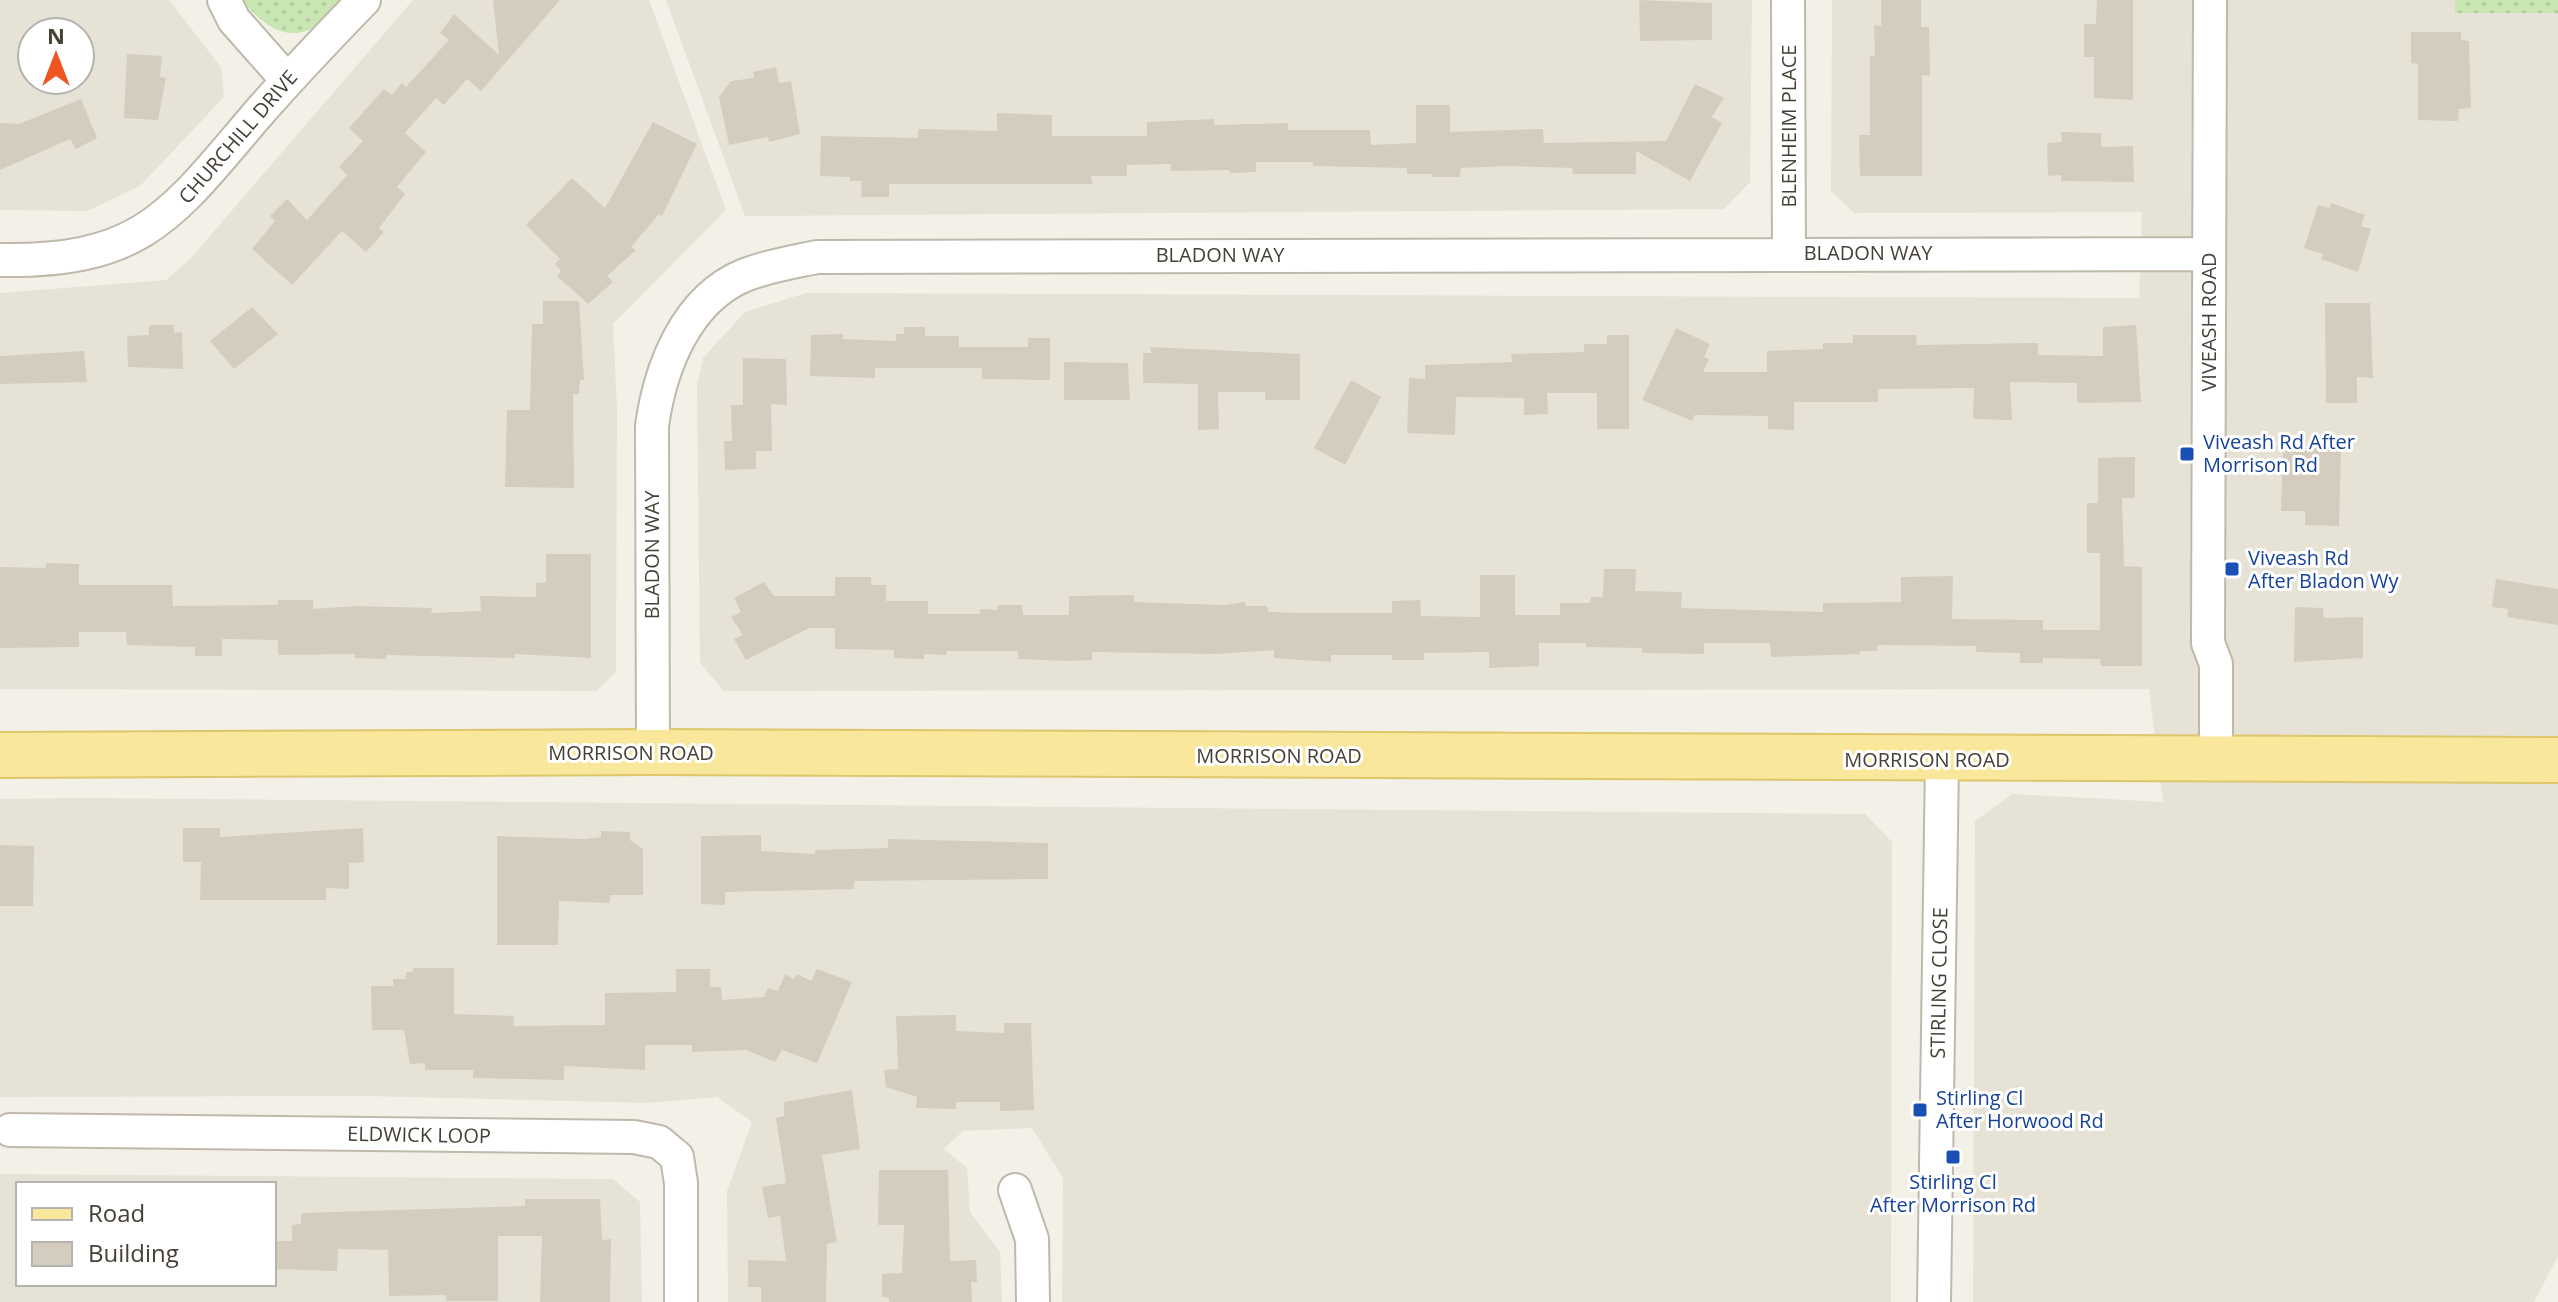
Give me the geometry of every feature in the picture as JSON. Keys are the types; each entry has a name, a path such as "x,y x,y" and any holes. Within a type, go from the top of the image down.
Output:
{"main road":[{"name":"MORRISON ROAD","path":"0,755 653,752 1942,760 2558,760"}],"street":[{"path":"224,0 234,20 287,80"},
{"name":"CHURCHILL DRIVE","path":"0,260 73,258 112,246 150,228 185,200 287,80 364,0"},
{"name":"BLENHEIM PLACE","path":"1788,0 1789,253"},
{"name":"VIVEASH ROAD","path":"2206,760 2216,664 2208,643 2210,0"},
{"name":"BLADON WAY","path":"653,752 652,426 657,389 696,312 716,292 743,276 817,257 2209,254"},
{"name":"STIRLING CLOSE","path":"1934,1302 1942,760"},
{"name":"ELDWICK LOOP","path":"10,1130 634,1137 659,1142 677,1157 681,1183 681,1302"},
{"path":"1015,1190 1032,1239 1033,1302"}],"shaded area":[{"path":"0,0 169,0 221,67 224,97 140,186 87,211 0,210"},
{"path":"413,0 649,0 726,210 613,324 617,407 616,672 597,691 0,689 0,293 166,280 191,258"},
{"path":"666,0 1752,0 1750,182 1724,209 745,216"},
{"path":"1832,0 2455,0 2456,13 2558,13 2558,1256 2534,1302 1973,1302 1975,821 2012,794 2163,802 2149,689 724,691 700,663 697,386 703,358 745,312 806,293 2139,298 2142,212 1854,213 1831,191"},
{"path":"0,799 1865,814 1892,842 1891,1302 1062,1302 1063,1178 1032,1128 963,1131 944,1149 967,1168 970,1212 1000,1252 1002,1302 728,1302 727,1191 752,1122 717,1097 647,1103 366,1096 0,1097"},
{"path":"0,1174 613,1179 640,1202 642,1302 0,1302"}],"green space":[{"path":"242,0 347,0 320,24 294,33 269,25"},
{"path":"2455,0 2558,0 2558,13 2455,13"}],"building":[{"path":"493,0 560,0 481,91 467,79 444,105 436,98 405,133 426,152 397,187 405,194 379,228 384,232 366,252 342,231 292,285 252,249 275,221 270,216 287,199 307,220 347,175 339,167 363,141 349,128 384,89 392,95 402,83 406,87 449,40 440,33 454,14 499,55"},
{"path":"1639,0 1712,3 1712,40 1640,41"},
{"path":"1881,0 1921,0 1921,27 1929,27 1930,76 1922,75 1922,176 1860,176 1859,135 1870,135 1870,56 1875,56 1874,25 1881,26"},
{"path":"2097,0 2133,0 2133,100 2094,98 2094,57 2084,57 2084,24 2096,24"},
{"path":"2411,32 2461,32 2461,40 2469,41 2471,108 2459,109 2458,121 2418,120 2418,64 2411,63"},
{"path":"127,54 162,56 160,77 166,78 158,120 124,118"},
{"path":"776,67 779,83 791,81 800,134 769,142 768,137 729,145 719,97 731,81 754,78 753,72"},
{"path":"1695,84 1724,98 1712,117 1722,123 1690,181 1636,151 1636,174 1573,174 1572,168 1506,166 1461,168 1460,177 1432,177 1432,174 1407,174 1407,168 1313,166 1313,162 1256,162 1256,172 1230,173 1230,170 1171,171 1171,164 1127,165 1127,176 1091,176 1092,184 889,184 889,197 861,197 862,181 850,181 850,177 820,176 821,136 918,138 918,129 997,131 997,113 1052,115 1052,136 1147,136 1147,122 1214,119 1214,125 1288,123 1288,130 1370,130 1371,145 1416,143 1416,105 1450,105 1450,132 1543,129 1544,143 1666,141"},
{"path":"81,99 97,138 76,149 70,139 0,170 0,123 19,124"},
{"path":"653,122 697,144 662,216 659,214 631,247 636,250 607,276 613,282 588,304 557,276 561,271 555,264 560,259 526,225 572,178 605,208"},
{"path":"2061,132 2101,133 2101,147 2133,146 2134,182 2061,181 2061,175 2048,176 2047,143 2062,142"},
{"path":"2331,203 2365,215 2361,226 2371,229 2358,272 2321,259 2323,254 2304,248 2318,205 2329,208"},
{"path":"543,301 579,301 584,380 580,380 579,394 573,394 574,488 505,487 507,410 530,410 532,324 543,324"},
{"path":"2325,303 2370,303 2373,378 2357,377 2357,403 2326,403"},
{"path":"252,307 278,334 234,369 210,341"},
{"path":"149,325 174,325 174,333 182,332 183,369 128,367 127,336 149,335"},
{"path":"2136,325 2141,402 2077,403 2077,383 2010,382 2012,420 1973,419 1974,388 1878,389 1878,402 1794,402 1794,430 1768,429 1768,416 1695,415 1692,421 1642,400 1676,328 1710,344 1704,357 1709,359 1703,372 1767,372 1767,351 1823,349 1823,343 1853,343 1853,335 1916,335 1917,345 2038,343 2038,355 2103,356 2103,327"},
{"path":"904,327 925,327 925,336 959,336 959,347 1028,347 1028,338 1050,338 1050,380 982,379 982,368 875,368 875,378 810,376 811,335 843,334 843,339 896,341 896,334 904,334"},
{"path":"1607,335 1629,335 1629,429 1597,429 1597,393 1547,393 1548,414 1524,415 1524,398 1456,397 1455,435 1407,433 1409,378 1425,379 1425,365 1512,362 1511,354 1584,352 1584,344 1607,344"},
{"path":"1150,347 1300,354 1300,400 1265,400 1265,392 1218,392 1219,429 1198,430 1198,384 1143,383 1143,353 1151,353"},
{"path":"84,351 87,382 0,384 0,356"},
{"path":"743,358 786,359 787,405 771,404 772,451 756,451 756,469 725,470 724,441 732,441 731,405 743,405"},
{"path":"1064,362 1128,363 1130,400 1064,400"},
{"path":"1351,380 1381,397 1345,465 1314,448"},
{"path":"2283,448 2341,448 2339,526 2305,525 2305,511 2281,511"},
{"path":"2135,457 2135,498 2122,498 2124,566 2142,567 2142,666 2101,666 2100,659 2043,658 2043,663 2020,663 2020,653 1976,652 1976,646 1877,645 1877,651 1860,651 1860,654 1771,657 1770,643 1704,643 1704,654 1642,653 1642,648 1586,647 1586,643 1539,643 1539,666 1489,668 1489,652 1424,653 1424,660 1392,660 1392,655 1331,655 1331,662 1274,658 1274,650 1216,654 1092,652 1092,660 1067,661 1018,659 1018,651 947,651 946,655 924,654 924,659 894,658 894,650 835,649 835,628 809,628 746,660 734,639 743,635 731,617 741,612 734,598 764,582 774,596 835,596 835,577 871,577 871,585 886,585 886,601 928,601 928,614 980,614 980,609 997,610 997,605 1022,605 1023,615 1069,615 1069,596 1134,595 1134,602 1224,605 1245,602 1245,606 1267,606 1268,612 1300,613 1392,613 1392,601 1420,600 1421,616 1480,617 1480,575 1515,575 1515,615 1560,615 1560,603 1590,603 1591,597 1603,597 1604,569 1636,569 1635,591 1682,592 1681,608 1823,612 1823,603 1901,602 1901,577 1953,576 1952,619 2043,620 2043,630 2100,630 2100,553 2087,553 2087,503 2098,503 2098,458"},
{"path":"546,554 591,554 591,658 515,654 515,658 386,655 386,659 355,658 355,654 278,655 278,640 222,639 222,656 195,656 195,647 127,645 126,632 79,632 79,647 0,648 0,567 46,568 46,563 79,564 79,585 172,585 173,606 278,605 278,600 313,600 313,609 356,606 432,608 431,613 481,611 480,596 536,597 536,583 546,582"},
{"path":"2496,579 2558,589 2558,625 2507,617 2508,609 2492,607"},
{"path":"2295,607 2323,608 2324,618 2363,617 2363,658 2294,662"},
{"path":"183,828 220,828 220,837 363,828 364,862 349,863 349,889 326,888 326,900 200,900 201,862 183,862"},
{"path":"601,831 630,832 630,840 643,849 643,895 610,895 610,903 559,901 558,945 497,945 497,836 585,839 601,837"},
{"path":"761,835 761,851 815,854 815,850 888,848 888,839 1048,843 1048,879 854,881 854,889 725,892 725,905 701,904 701,836"},
{"path":"0,845 34,846 33,906 0,906"},
{"path":"413,968 454,968 454,1014 514,1016 513,1026 605,1025 605,993 676,992 676,969 710,969 710,987 721,987 722,1000 764,997 768,988 778,991 785,974 794,979 797,974 811,981 817,969 852,982 817,1063 782,1050 775,1062 746,1050 692,1052 692,1045 645,1045 645,1070 564,1066 564,1080 473,1078 473,1070 425,1070 425,1063 410,1064 404,1030 372,1030 371,986 393,986 393,979 406,979 406,972 413,972"},
{"path":"956,1015 956,1031 1004,1033 1004,1023 1031,1023 1034,1110 1000,1111 1000,1102 956,1102 956,1109 916,1108 917,1097 886,1087 884,1070 898,1069 896,1016"},
{"path":"852,1090 860,1149 822,1155 837,1242 827,1244 826,1302 761,1302 761,1287 748,1287 748,1260 786,1261 780,1216 768,1218 762,1187 786,1183 776,1118 784,1116 784,1102"},
{"path":"879,1170 948,1170 950,1261 976,1260 977,1282 971,1282 972,1302 889,1302 889,1298 882,1297 882,1274 902,1273 904,1225 878,1225"},
{"path":"525,1199 600,1199 602,1240 611,1239 610,1302 540,1302 542,1236 498,1236 498,1301 446,1301 446,1295 389,1296 388,1250 338,1249 337,1271 276,1269 276,1241 292,1241 292,1225 301,1224 301,1213 525,1206"}],"place":[{"name":"Viveash Rd After Morrison Rd","path":"2187,454"},
{"name":"Viveash Rd After Bladon Wy","path":"2232,569"},
{"name":"Stirling Cl After Horwood Rd","path":"1920,1110"},
{"name":"Stirling Cl After Morrison Rd","path":"1953,1157"}]}
